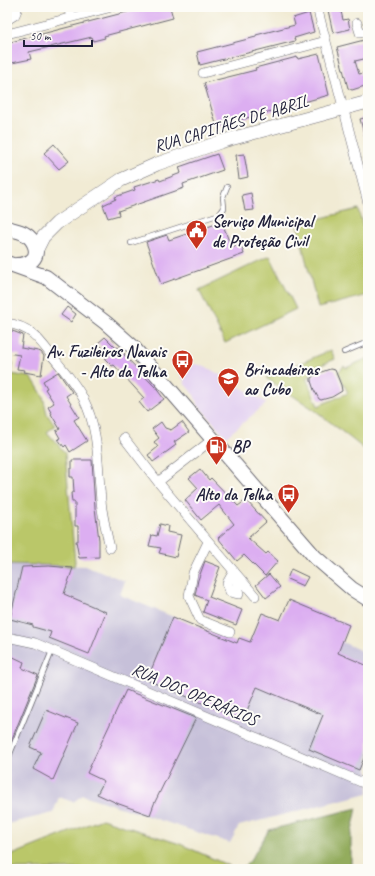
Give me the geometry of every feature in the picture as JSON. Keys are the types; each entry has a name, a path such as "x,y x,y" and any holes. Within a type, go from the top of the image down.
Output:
{"main road":[{"name":"RUA CAPITÃES DE ABRIL","path":"36,254 43,237 56,223 121,180 157,164 223,141 368,102"},
{"path":"25,234 39,231 56,223"},
{"path":"7,228 25,234 34,244 36,254 46,277"},
{"path":"12,264 25,264 31,261 36,254"},
{"path":"12,264 46,277 106,323 132,346 315,557 352,589 368,599"}],"street":[{"path":"7,20 15,15 17,10 16,7"},
{"path":"68,7 71,18"},
{"path":"7,34 112,7"},
{"path":"317,7 368,203"},
{"path":"357,23 360,33 368,31"},
{"path":"203,74 326,41"},
{"path":"7,323 26,328 36,336 65,371 83,399 95,431 102,509 110,548"},
{"path":"124,438 158,482 255,596"},
{"path":"158,482 212,439"},
{"path":"208,542 193,574 189,596 200,620 230,632"},
{"name":"RUA DOS OPERÁRIOS","path":"7,637 34,644 52,651 368,786"}],"lane":[{"path":"130,243 220,214 224,208 223,197 227,187"},
{"path":"344,352 368,342"},
{"path":"7,761 52,651"}],"shaded area":[{"name":"Brincadeiras ao Cubo","path":"195,364 205,366 267,403 226,437 198,405 194,395 181,377"},
{"path":"7,564 87,566 125,581 120,595 237,643 239,638 250,642 262,613 280,620 289,600 349,625 342,642 368,654 368,793 239,826 230,843 83,795 73,802 59,797 53,813 7,824"}],"green space":[{"path":"358,209 368,245 368,295 318,308 297,224"},
{"path":"270,256 296,309 225,343 199,290"},
{"path":"331,350 335,359 310,370 312,375 306,378 318,406 348,393 338,372 344,366 346,368 368,358 368,452 316,411 266,378"},
{"path":"7,361 13,363 11,374 30,377 34,381 43,396 47,414 55,426 47,432 65,453 75,562 74,566 7,564"},
{"path":"357,808 351,836 351,869 241,869 250,861 269,830"},
{"path":"102,819 180,844 234,868 7,869 7,854 12,855"}],"building":[{"path":"146,7 170,7 173,18 104,36 105,38 93,41 92,37 29,52 31,59 7,64 7,43"},
{"path":"329,7 340,7 343,20 348,19 350,29 333,33 328,10 330,10"},
{"path":"309,13 314,32 294,38 295,41 200,65 197,52 256,37 256,35 295,25 293,18"},
{"path":"368,39 368,58 355,61 359,74 368,72 368,85 352,90 348,88 337,47"},
{"path":"319,54 329,95 218,126 218,124 216,124 204,83 256,70 255,68 297,57 298,59"},
{"path":"368,117 368,140 366,141 360,119"},
{"path":"54,144 69,161 59,169 44,153"},
{"path":"217,154 223,170 183,184 184,188 118,211 119,215 108,218 103,205 116,199 115,197 135,190 134,187 159,179 160,181 181,173 179,167"},
{"path":"244,154 248,177 239,179 236,155"},
{"path":"251,193 254,210 245,211 242,195"},
{"name":"Serviço Municipal de Proteção Civil","path":"222,222 231,247 241,244 244,254 161,284 146,242 167,235 169,240"},
{"path":"67,307 76,314 71,322 61,315"},
{"path":"7,329 23,335 21,348 41,352 44,356 41,375 24,372 25,370 17,369 20,355 7,353"},
{"path":"105,337 116,348 118,347 125,354 124,355 155,387 164,399 147,412 139,402 144,398 114,365 112,366 105,359 110,355 98,343"},
{"path":"330,369 335,370 342,391 332,397 321,400 314,390 311,378 316,374"},
{"path":"58,372 72,392 66,396 79,417 74,420 87,441 70,452 66,445 64,447 58,439 60,438 56,431 60,429 48,407 54,403 45,389 47,388 43,381"},
{"path":"161,422 165,428 171,430 182,422 189,432 174,442 176,445 153,462 148,455 158,447 154,442 159,438 152,429"},
{"path":"72,460 92,460 99,540 99,557 79,558 76,541 78,541 78,526 75,526 75,502 72,502 71,493 74,492 73,477 70,477"},
{"path":"200,469 209,480 211,478 238,506 246,500 266,522 248,538 266,554 268,552 278,561 265,576 244,555 237,561 218,538 234,524 219,505 201,520 185,500 198,488 189,478"},
{"path":"160,524 168,526 167,532 181,535 176,557 159,553 161,548 149,546 152,535 157,536"},
{"path":"205,561 220,567 209,597 242,610 236,625 203,612 207,600 195,595 198,580"},
{"path":"49,566 73,568 64,594 106,612 89,654 49,638 51,632 33,627 33,625 10,619 22,567"},
{"path":"291,569 308,577 303,586 287,579"},
{"path":"269,574 280,587 266,598 256,585"},
{"path":"289,600 349,625 338,653 368,666 368,748 359,770 309,749 323,715 257,687 243,720 147,680 173,617 237,643 239,638 250,642 262,613 280,620"},
{"path":"7,654 24,662 22,668 38,675 7,751"},
{"path":"126,690 196,718 150,815 97,794 104,781 87,773"},
{"path":"46,710 78,723 53,780 33,769 41,752 30,747"}],"place":[{"name":"Serviço Municipal de Proteção Civil","path":"196,250"},
{"name":"Av. Fuzileiros Navais - Alto da Telha","path":"182,380"},
{"name":"Brincadeiras ao Cubo","path":"228,398"},
{"name":"BP","path":"216,466"},
{"name":"Alto da Telha","path":"288,514"}]}
